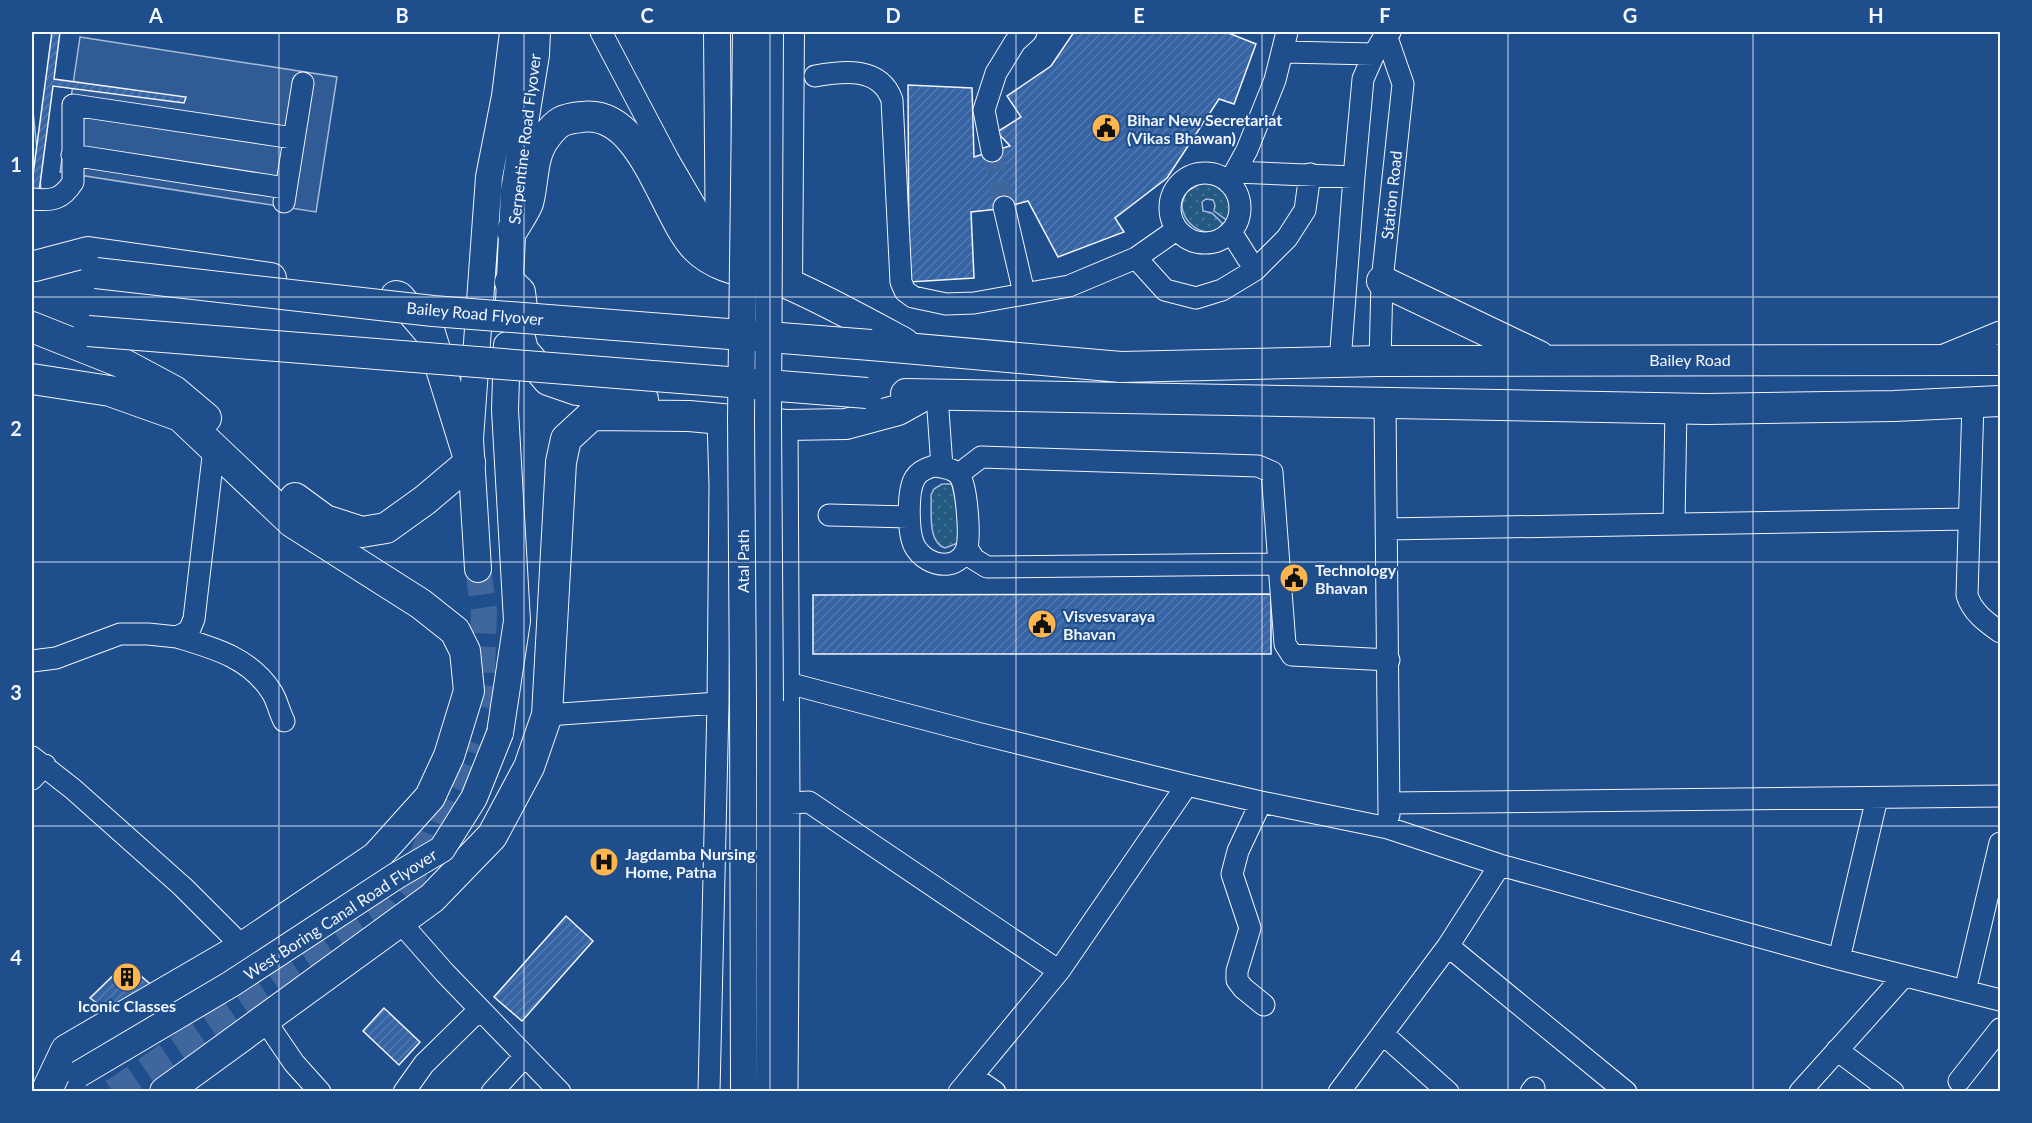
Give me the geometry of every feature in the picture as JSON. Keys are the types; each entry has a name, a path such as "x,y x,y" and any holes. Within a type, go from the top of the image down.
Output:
{"highway":[{"path":"512,231 528,204 532,172 544,140 563,119 593,115 620,127 644,157 670,206 707,255 789,284 915,349"},
{"path":"32,326 120,362 174,391 304,506 325,520 362,532 386,528 425,500 470,462 430,333 399,297 88,252 33,266"},
{"name":"Bailey Road Flyover","path":"33,266 433,311 1121,367 1340,362"},
{"path":"1382,281 1545,360"},
{"path":"510,282 520,292 523,316 519,334 523,350 548,380 577,390 626,398 798,410 864,409 922,395"},
{"path":"32,326 867,393 1707,409 1987,402"},
{"path":"1652,359 1691,374 1738,373 1744,377 1748,386 1746,394 1737,400 1718,401 1707,409"},
{"name":"Bailey Road","path":"1340,362 1652,359 2001,360"},
{"path":"32,379 110,391 180,416 292,522 422,604 455,630 465,651 469,691 449,756 430,796 376,857 243,947 66,1050 45,1091"},
{"path":"165,1092 432,898 492,836 529,767 547,715 561,462 566,439 592,415 689,416 787,425 846,424 898,411 922,395"}],"main road":[{"name":"Serpentine Road Flyover","path":"478,569 470,439 489,177 505,96 513,32"},
{"name":"Serpentine Road Flyover","path":"510,282 514,191 536,55 537,32"},
{"path":"707,255 717,32"},
{"name":"Atal Path","path":"744,1092 741,418 746,32"},
{"name":"Atal Path","path":"770,32 768,420 770,1092"},
{"path":"789,284 791,32"},
{"name":"West Boring Canal Road Flyover","path":"45,1091 79,1074 231,984 396,876 442,849 474,798 500,733 517,621 505,410 510,282"}],"street":[{"path":"601,32 668,159 703,219 707,255"},
{"path":"993,152 984,110 996,73 1015,42 1026,32"},
{"path":"1340,362 1364,79 1374,54 1387,32"},
{"name":"Station Road","path":"1380,361 1382,281 1402,84 1387,32"},
{"path":"1354,177 1310,174 1232,177 1205,173 1194,174 1183,180 1175,189 1170,199 1169,211 1176,230 1188,240 1199,244 1222,240 1238,223 1239,200 1232,177 1247,150 1273,86 1285,42 1374,54"},
{"path":"815,76 842,71 859,74 874,78 883,83 888,90 892,100 901,282 905,291 913,297 946,304 974,303 1069,286 1136,258 1176,230"},
{"path":"72,155 285,195 303,83"},
{"path":"32,199 48,201 59,198 72,182 73,105 293,138"},
{"path":"1136,258 1165,290 1196,298 1222,290 1256,270 1287,238 1305,210 1310,174"},
{"path":"1004,207 1024,293"},
{"path":"1231,232 1256,270"},
{"path":"1936,359 2001,332"},
{"path":"922,395 950,471 965,492 968,532 967,548 961,558 954,562 938,564 929,561 913,544 909,496 915,477 934,466 950,471 981,457 1258,466 1272,472 1285,644 1292,655 1389,660"},
{"path":"1987,402 1968,519 1967,595 1970,605 1976,612 2001,632"},
{"path":"1385,403 1389,660 1390,803 1388,828"},
{"path":"1674,524 1676,408"},
{"path":"709,1092 718,704 720,486 718,420"},
{"path":"787,425 789,803 787,1092"},
{"path":"177,637 189,631 195,619 213,448"},
{"path":"720,486 787,482"},
{"path":"829,515 909,517"},
{"path":"1387,529 1968,519"},
{"path":"967,548 974,559 987,567 1279,564"},
{"path":"32,661 56,658 120,634 177,637 223,651 244,664 261,678 272,692 284,721"},
{"path":"788,683 1187,785 1388,828 1500,865 1839,959 2001,1000"},
{"path":"547,715 718,704"},
{"path":"36,767 183,887 243,947"},
{"path":"995,1092 965,1084 1059,971 1187,785"},
{"path":"1390,803 2001,796"},
{"path":"1839,959 1877,798"},
{"path":"789,803 810,802 1059,971"},
{"path":"1261,802 1238,851 1232,874 1250,928 1237,980 1264,1005"},
{"path":"1965,991 2001,843"},
{"path":"1340,1092 1449,946 1500,865"},
{"path":"399,922 560,1092"},
{"path":"1449,946 1626,1092"},
{"path":"1800,1092 1904,976"},
{"path":"404,1092 423,1064 480,1009"},
{"path":"264,1019 294,1063 320,1092"},
{"path":"1959,1081 2001,1029"},
{"path":"1383,1034 1448,1092"},
{"path":"1838,1050 1893,1092"},
{"path":"492,1092 525,1056"}],"green space":[{"path":"32,101 41,189 32,188"},
{"path":"1212,182 1228,193 1232,208 1228,221 1214,211 1213,200 1206,199 1202,202 1203,211 1212,213 1224,225 1218,230 1205,232 1187,220 1182,204 1186,192 1201,183"},
{"path":"942,484 951,484 959,490 958,543 945,548 935,539 931,517 931,495 934,489"}],"shaded area":[{"path":"80,37 337,77 316,212 60,172"}],"building":[{"path":"52,32 60,32 54,79 186,97 184,103 53,86 39,192 32,191 32,182"},
{"path":"1074,32 1226,32 1256,44 1234,104 1219,99 1167,178 1115,218 1124,232 1058,257 1028,201 998,209 971,212 974,278 909,282 908,85 972,88 974,157 1010,146 997,132 1021,117 1007,96 1051,66"},
{"name":"Visvesvaraya Bhavan","path":"1271,594 1271,654 813,654 813,595"},
{"path":"605,849 616,856 604,874 593,867"},
{"path":"566,916 593,941 522,1021 494,997"},
{"name":"Iconic Classes","path":"126,963 157,990 114,1016 90,998"},
{"path":"384,1008 420,1042 399,1065 363,1031"}],"tunnel":[{"path":"992,151 1004,207"},
{"path":"478,569 484,612 479,706"},
{"path":"113,1092 382,910 413,876 454,783 468,741"}],"place":[{"name":"Bihar New Secretariat (Vikas Bhawan)","path":"1106,128"},
{"name":"Technology Bhavan","path":"1294,578"},
{"name":"Visvesvaraya Bhavan","path":"1042,624"},
{"name":"Jagdamba Nursing Home, Patna","path":"604,862"},
{"name":"Iconic Classes","path":"127,977"}]}
